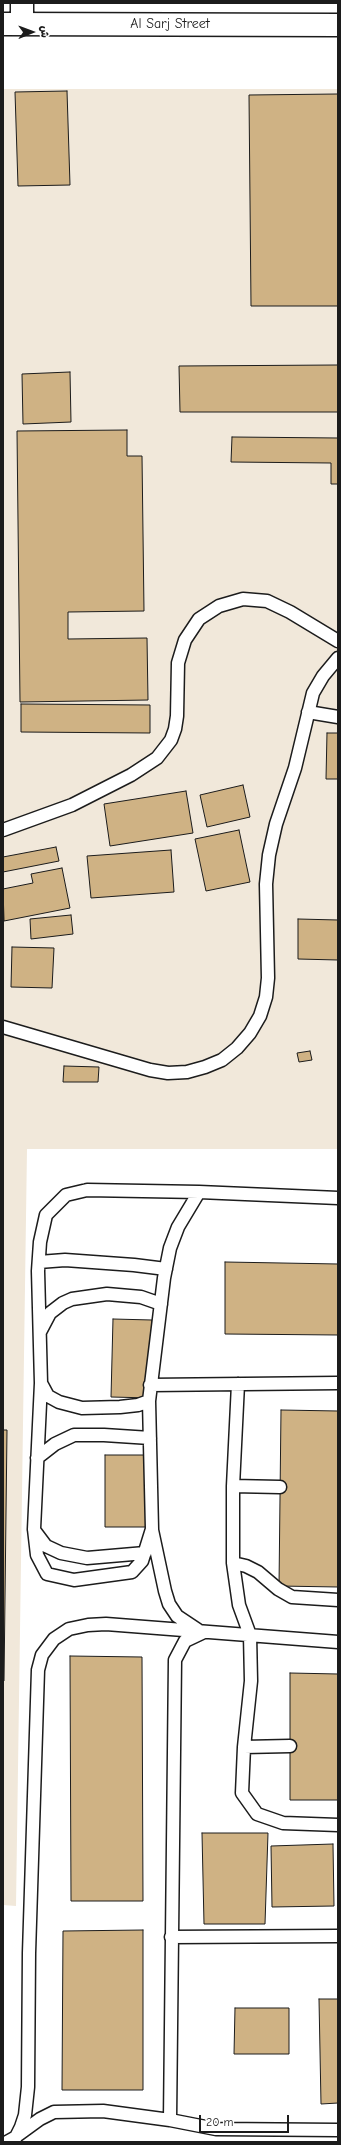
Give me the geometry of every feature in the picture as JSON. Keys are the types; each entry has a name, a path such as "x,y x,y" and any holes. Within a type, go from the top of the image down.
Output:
{"street":[{"name":"Al Sarj Street","path":"16,17 338,25"}],"lane":[{"path":"3,830 72,805 125,778 157,758 171,740 175,729 177,716 178,664 185,640 199,620 220,606 243,599 267,602 290,612 338,640"},
{"path":"3,1027 150,1070 168,1073 187,1072 222,1060 237,1048 250,1034 260,1016 266,997 268,978 266,884 269,855 276,824 295,768 313,693 323,676 338,658"},
{"path":"308,712 338,717"},
{"path":"152,1529 142,1561 132,1572 74,1580 48,1574 37,1555 34,1529 41,1383 38,1262 40,1242 46,1215 66,1195 87,1190 199,1192 338,1198"},
{"path":"199,1192 178,1227 170,1248 161,1304 149,1401 152,1529 165,1591 169,1604 177,1616 186,1623 205,1632"},
{"path":"38,1262 73,1261 134,1264 166,1269"},
{"path":"40,1332 50,1313 63,1303 72,1299 107,1294 141,1297 161,1304"},
{"path":"41,1383 48,1396 60,1402 82,1408 120,1408 138,1405 149,1401"},
{"path":"238,1384 233,1486 233,1563 239,1605 250,1635 251,1681 244,1746 242,1793 257,1814 283,1823 338,1825"},
{"path":"150,1385 338,1384"},
{"path":"38,1458 55,1444 74,1435 104,1434 150,1438"},
{"path":"233,1486 280,1487"},
{"path":"34,1529 46,1546 61,1553 87,1558 145,1553"},
{"path":"233,1563 246,1566 258,1572 278,1589 292,1597 338,1600"},
{"path":"12,2139 25,2115 28,2087 29,1953 37,1678 42,1655 54,1639 69,1629 88,1625 106,1624 338,1642"},
{"path":"170,2120 175,1660 185,1641 205,1632"},
{"path":"244,1746 290,1746"},
{"path":"171,1937 338,1936"},
{"path":"12,2139 40,2119 54,2112 103,2111 170,2120 216,2129 338,2130"}],"shaded area":[{"path":"3,89 338,89 338,1149 27,1149 16,1906 3,1905"}],"building":[{"path":"67,91 70,185 18,186 15,92"},
{"path":"338,94 338,306 251,306 249,95"},
{"path":"338,365 338,412 180,412 179,366"},
{"path":"70,372 71,422 23,424 22,374"},
{"path":"127,430 127,456 142,456 144,611 68,612 68,639 147,638 148,700 20,702 17,431"},
{"path":"232,437 338,438 338,484 331,484 331,463 231,462"},
{"path":"21,704 150,705 150,733 21,732"},
{"path":"327,733 338,733 338,779 326,779"},
{"path":"243,785 250,817 207,827 200,795"},
{"path":"186,791 193,833 110,846 104,804"},
{"path":"239,830 250,882 206,891 195,839"},
{"path":"56,847 59,861 3,872 3,857"},
{"path":"171,850 174,892 91,898 87,856"},
{"path":"62,868 70,908 4,921 3,889 33,883 31,874"},
{"path":"71,915 73,934 31,939 30,919"},
{"path":"298,919 338,920 338,960 298,959"},
{"path":"12,947 54,948 52,988 11,987"},
{"path":"310,1051 312,1060 299,1062 297,1053"},
{"path":"64,1066 99,1067 98,1082 63,1082"},
{"path":"225,1262 338,1264 338,1335 225,1334"},
{"path":"113,1319 152,1320 151,1398 111,1397"},
{"path":"281,1410 338,1411 338,1587 279,1586"},
{"path":"3,1430 7,1430 4,1681 3,1681"},
{"path":"105,1455 146,1455 146,1527 105,1527"},
{"path":"70,1656 142,1657 143,1901 71,1901"},
{"path":"290,1673 338,1674 338,1800 290,1800"},
{"path":"202,1833 268,1833 265,1924 204,1924"},
{"path":"333,1844 334,1906 272,1907 271,1846"},
{"path":"143,1930 143,2090 62,2090 63,1931"},
{"path":"319,1999 338,1999 338,2103 321,2104"},
{"path":"235,2008 289,2008 289,2054 234,2054"}]}
